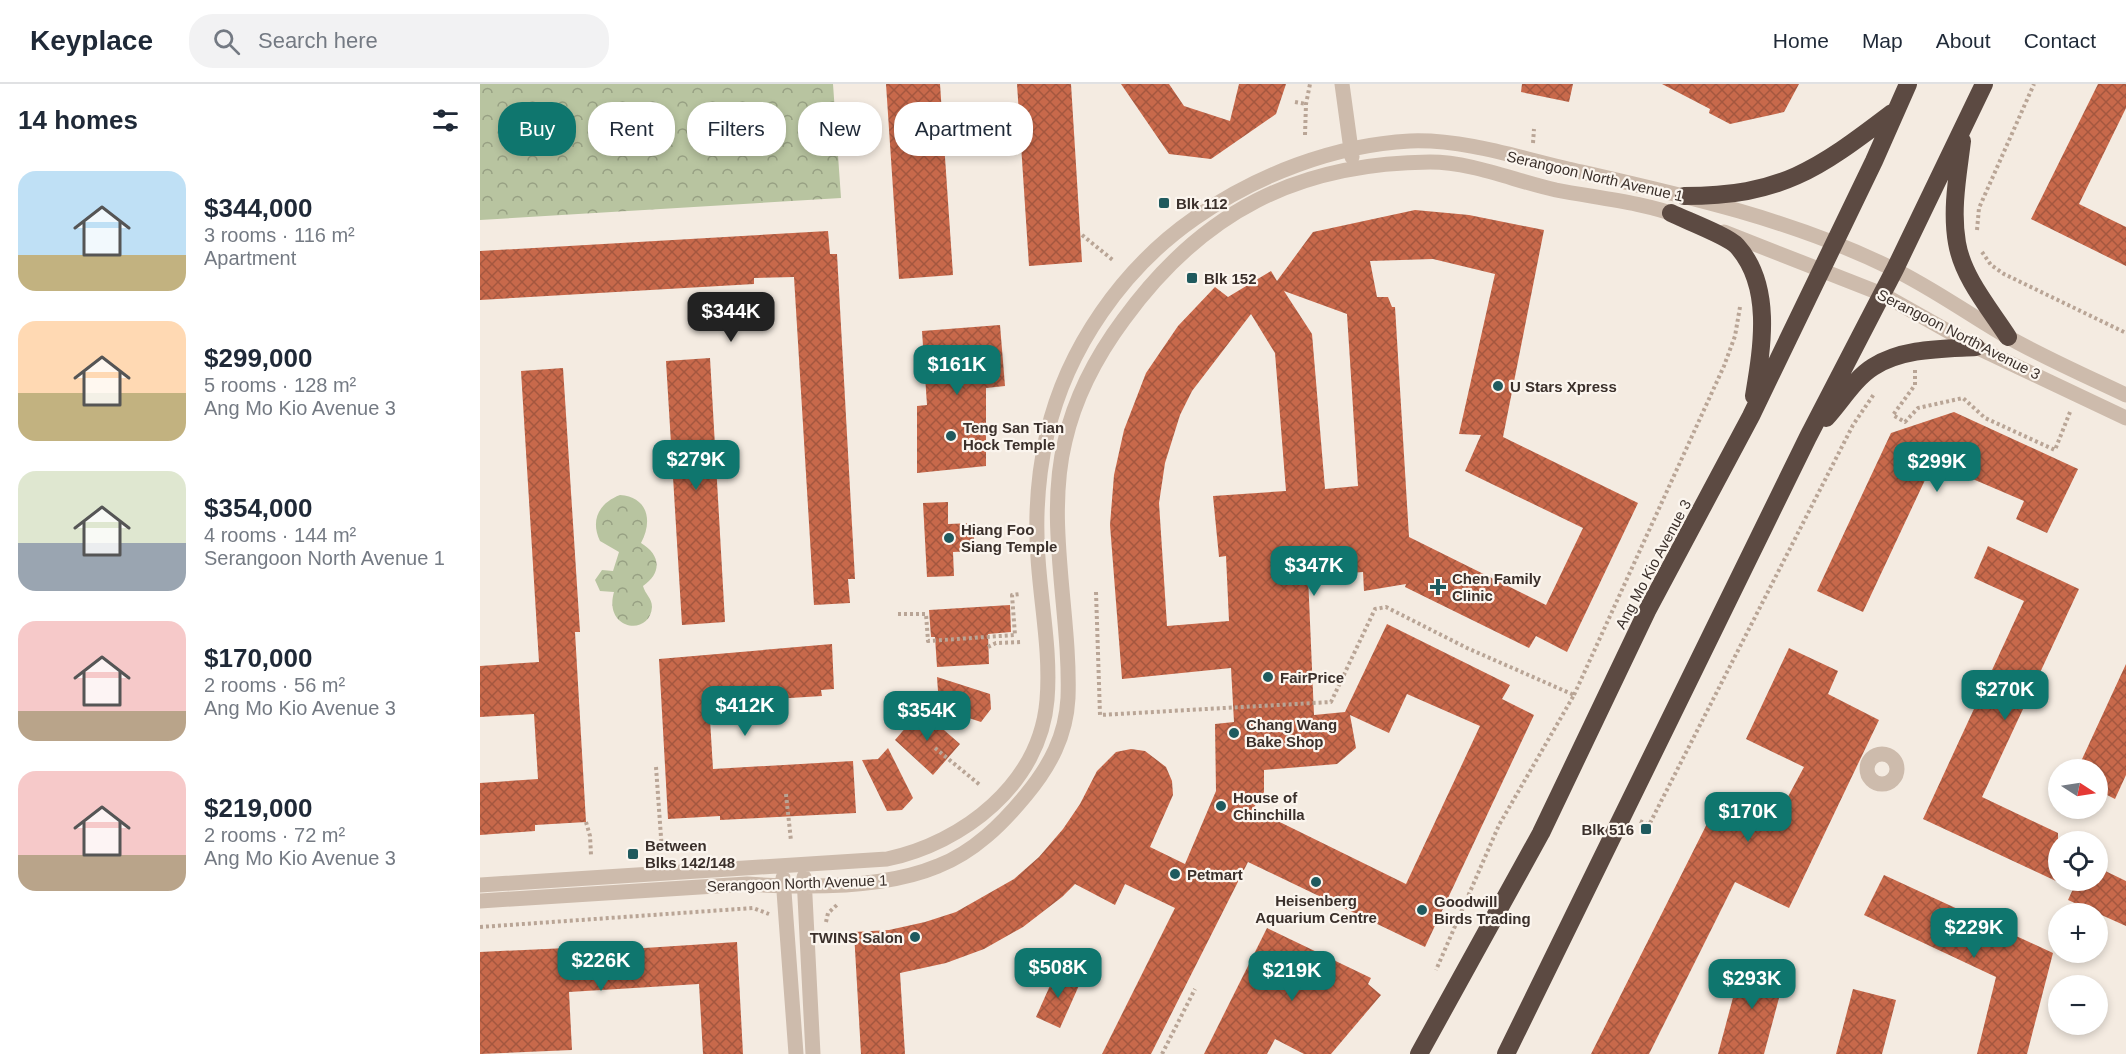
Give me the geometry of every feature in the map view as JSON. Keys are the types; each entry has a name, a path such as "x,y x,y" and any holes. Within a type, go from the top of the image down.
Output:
{"highway":[{"name":"Ang Mo Kio Avenue 3","path":"1420,1051 1541,833 1647,611 1751,416 1908,84"},
{"path":"1506,1054 1808,437 1895,270 1984,84"},
{"path":"1684,196 1752,192 1780,184 1812,169 1894,112"},
{"path":"1963,127 1954,202 1957,244 1971,279 2008,337"},
{"path":"1671,213 1736,245 1753,272 1760,296 1762,317 1751,416"},
{"path":"1808,437 1871,368 1895,356 1927,350 1976,347"}],"street":[{"path":"1342,84 1353,169"},
{"name":"Serangoon North Avenue 1","path":"480,885 887,859 917,852 968,827 988,810 1024,767 1038,735 1047,703 1037,531 1039,480 1057,398 1092,328 1134,270 1172,234 1218,202 1281,170 1350,149 1411,141 1466,146 1746,212 1834,243"},
{"name":"Serangoon North Avenue 1","path":"480,901 747,884 784,886 894,879 939,866 980,843 1001,823 1051,763 1062,733 1068,701 1059,531 1060,480 1065,441 1089,378 1110,337 1139,298 1192,241 1230,214 1288,185 1353,169 1382,165 1443,163 1671,213 1822,269"},
{"name":"Serangoon North Avenue 3","path":"1834,243 1895,270 2008,337 2126,396"},
{"name":"Serangoon North Avenue 3","path":"1822,269 1882,294 1976,347 2126,418"},
{"path":"1047,436 1065,441"},
{"path":"1037,531 1059,531"},
{"path":"803,864 813,1054"},
{"path":"783,866 795,1054"}],"path":[{"path":"1305,135 1306,105 1310,84"},
{"path":"1979,239 1979,208 2034,84"},
{"path":"1295,102 1306,105"},
{"path":"1082,235 1114,261"},
{"path":"1980,246 1991,265 2004,274 2126,333"},
{"path":"1436,970 1499,825 1574,695 1724,366 1734,336 1741,298"},
{"path":"1914,359 1915,385 1893,415 1905,422 1918,408 1963,398 1985,418 2055,450 2070,411"},
{"path":"1649,825 1853,425 1876,391"},
{"path":"1096,592 1100,715 1331,702 1375,609 1386,607 1467,648 1574,695"},
{"path":"898,614 926,614 928,641 1015,635 1012,595 1020,594"},
{"path":"988,647 996,643 1022,642"},
{"path":"935,748 980,785"},
{"path":"656,767 662,851"},
{"path":"786,794 791,841"},
{"path":"586,822 590,836 591,855"},
{"path":"825,927 828,913 837,904 847,902"},
{"path":"480,927 753,908 767,911 772,923"},
{"path":"1162,1054 1195,989"}],"green space":[{"path":"480,84 833,84 834,102 798,102 798,156 838,156 841,198 480,220"},
{"path":"620,495 637,500 646,512 647,526 641,543 652,553 657,564 654,575 643,586 652,604 649,617 644,623 636,625 628,625 615,615 612,605 614,592 600,591 595,580 602,570 613,571 619,552 600,541 596,519 607,503"}],"building":[{"path":"886,84 940,84 941,102 894,102 894,156 945,156 953,275 899,279"},
{"path":"1017,84 1071,84 1082,262 1029,266 1022,156 1033,156 1033,102 1018,102"},
{"path":"1121,84 1169,84 1184,106 1230,121 1239,84 1286,84 1276,114 1211,159 1169,154"},
{"path":"1522,84 1573,84 1569,102 1521,92"},
{"path":"1662,84 1799,84 1784,112 1730,124 1709,113 1710,109"},
{"path":"2098,84 2126,84 2126,108 2079,204 2126,227 2126,266 2031,219"},
{"path":"1415,210 1469,215 1544,230 1503,437 1638,503 1567,652 1536,636 1529,648 1405,587 1406,584 1364,591 1363,572 1308,576 1314,715 1345,712 1387,624 1510,685 1502,699 1534,715 1425,947 1248,862 1151,1054 1102,1054 1175,908 1125,884 1115,905 1075,884 1023,927 984,949 946,963 900,973 905,1054 861,1054 854,932 889,930 956,912 1014,879 1039,857 1063,829 1080,804 1097,771 1116,752 1131,749 1145,751 1166,767 1172,781 1173,795 1150,847 1185,864 1216,791 1215,724 1234,722 1231,668 1122,679 1110,525 1114,475 1124,430 1146,373 1178,326 1215,287 1228,297 1271,271 1277,281 1313,232","holes":["1433,259 1495,274 1459,434 1481,435 1465,471 1583,528 1546,605 1409,537 1395,307 1392,307 1388,297 1377,297 1370,261","1284,291 1347,314 1358,486 1325,489 1312,334","1251,314 1275,353 1286,491 1213,496 1219,557 1226,556 1229,621 1167,626 1159,503 1165,463 1180,415 1192,391","1407,694 1480,726 1406,884 1253,809 1264,792 1264,770 1337,764 1356,748 1350,715 1389,733"]},
{"path":"828,231 830,254 837,254 855,579 848,579 850,603 814,605 794,277 754,278 754,284 480,300 480,251"},
{"path":"1000,325 1005,386 986,388 986,466 917,473 917,406 927,405 922,331"},
{"path":"710,358 725,622 682,625 666,361"},
{"path":"563,368 580,632 575,632 586,822 535,825 535,831 480,835 480,783 538,779 534,714 480,717 480,666 539,662 521,371"},
{"path":"1954,412 2078,469 2047,533 2016,519 2024,501 1954,471 1925,480 1863,612 1817,591 1891,433"},
{"name":"Hiang Foo Siang Temple","path":"948,502 948,524 973,523 975,551 953,552 954,576 927,577 923,503"},
{"path":"1988,546 2079,589 1982,797 2054,831 2048,831 2048,877 1923,819 2024,601 1974,578"},
{"path":"1010,605 1011,632 988,634 989,664 937,667 935,637 931,637 929,610"},
{"path":"832,644 834,689 821,690 822,696 709,703 713,769 853,761 856,813 720,820 720,816 668,819 659,659"},
{"path":"1789,648 1838,671 1828,694 1879,720 1789,908 1735,882 1649,1054 1591,1054 1723,792 1777,817 1804,767 1746,739"},
{"path":"2126,664 2126,775 2115,799 2108,796 2108,759 2082,759"},
{"path":"937,677 990,694 991,709 981,722 926,704 938,691"},
{"path":"921,710 960,744 933,775 895,740"},
{"path":"888,748 913,798 902,810 887,811 862,760 878,759"},
{"path":"2108,872 2126,881 2126,926 2108,918 2108,903 2075,903 2068,900 2072,891 2108,891"},
{"path":"1884,875 2048,951 2048,963 2050,963 2027,1054 1977,1054 1996,977 1864,915"},
{"path":"1267,928 1371,978 1368,984 1381,995 1331,1054 1304,1054 1275,1039 1267,1054 1204,1054"},
{"path":"737,942 743,1054 703,1054 699,984 569,992 572,1050 480,1054 480,952 567,948 567,953"},
{"path":"1743,960 1786,972 1764,1054 1718,1054"},
{"path":"1057,970 1081,981 1060,1028 1036,1017"},
{"path":"1853,989 1896,1000 1882,1054 1836,1054"}],"place":[{"name":"Blk 112","path":"1164,203"},
{"name":"Blk 152","path":"1192,278"},
{"name":"U Stars Xpress","path":"1498,386"},
{"name":"Teng San Tian Hock Temple","path":"951,436"},
{"name":"Hiang Foo Siang Temple","path":"949,538"},
{"name":"Chen Family Clinic","path":"1438,587"},
{"name":"FairPrice","path":"1268,677"},
{"name":"Chang Wang Bake Shop","path":"1234,733"},
{"name":"House of Chinchilla","path":"1221,806"},
{"name":"Blk 516","path":"1646,829"},
{"name":"Between Blks 142/148","path":"633,854"},
{"name":"Petmart","path":"1175,874"},
{"name":"Heisenberg Aquarium Centre","path":"1316,882"},
{"name":"Goodwill Birds Trading","path":"1422,910"},
{"name":"TWINS Salon","path":"915,937"}]}
